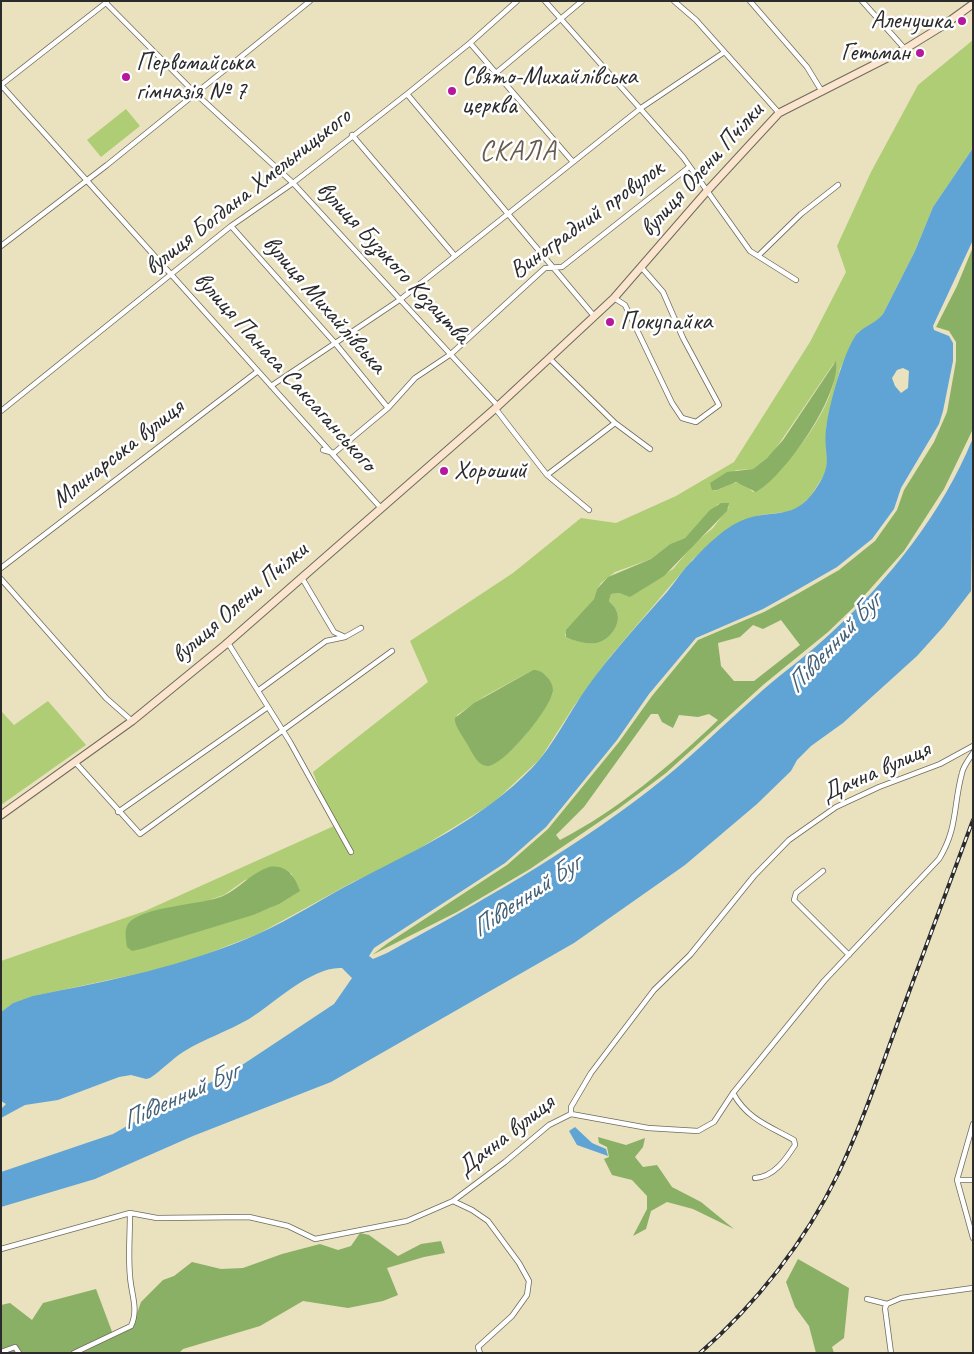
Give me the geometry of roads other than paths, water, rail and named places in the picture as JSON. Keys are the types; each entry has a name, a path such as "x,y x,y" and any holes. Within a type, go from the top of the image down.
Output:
{"street":[{"path":"1,246 88,179 310,1"},
{"name":"вулиця Богдана Хмельницького","path":"1,411 231,226 293,183 406,94 470,43 517,1"},
{"path":"545,1 683,157 750,252 796,280"},
{"path":"496,73 582,1"},
{"path":"674,1 696,20 723,53 779,113"},
{"path":"750,1 807,67 821,90"},
{"path":"862,1 905,49"},
{"path":"1,85 107,2"},
{"name":"вулиця Бузького Козацтва","path":"107,2 195,93 293,183 451,354 496,407"},
{"name":"вулиця Олени Пчілки","path":"1,815 132,721 228,643 380,507 496,407 614,298 707,191 779,113 905,49 944,25 973,4"},
{"path":"470,43 573,162"},
{"path":"271,386 401,299 641,108 723,53"},
{"name":"вулиця Панаса Саксаганського","path":"1,85 88,179 271,386 334,453 380,507"},
{"path":"406,94 594,316"},
{"path":"352,135 455,256"},
{"name":"Виноградний провулок","path":"334,453 388,408 415,378 451,354 545,268 562,267 689,167"},
{"path":"758,256 801,214 838,185"},
{"name":"вулиця Михайлівська","path":"231,226 335,343 388,408"},
{"path":"614,298 625,305 672,403 682,418 696,422 719,405 683,338 663,292 642,268"},
{"path":"548,358 615,423 650,449"},
{"name":"Млинарська вулиця","path":"1,568 258,371"},
{"path":"496,407 547,475 589,510"},
{"path":"547,475 615,423"},
{"path":"323,450 334,453"},
{"path":"302,578 334,632 345,637"},
{"path":"1,579 106,698 132,721"},
{"path":"259,690 326,641 345,637 361,628"},
{"path":"228,643 259,690 351,852"},
{"path":"75,762 118,812 140,834 392,651"},
{"path":"118,812 268,707"},
{"name":"Дачна вулиця","path":"130,1213 157,1218 249,1218 288,1226 315,1239 407,1221 453,1201 505,1162 549,1125 571,1114 571,1106 591,1073 654,990 690,955 754,876 789,840 836,807 879,787 940,764 973,746"},
{"path":"571,1114 648,1128 698,1131 714,1122 733,1093 824,981 939,859 947,846 956,819 962,772 973,753"},
{"path":"823,871 796,893 794,900 849,955"},
{"path":"733,1093 740,1107 746,1112 794,1140 795,1145 773,1172 764,1178 756,1178"},
{"path":"973,1124 956,1180 973,1238"},
{"path":"956,1180 973,1180"},
{"path":"453,1201 472,1210 488,1221 519,1263 529,1281 527,1295 512,1316 478,1347 480,1353"},
{"path":"1,1249 130,1213 129,1276 136,1310 134,1320 131,1326 74,1353"},
{"path":"867,1299 886,1304 901,1298 973,1288"},
{"path":"886,1304 891,1353"},
{"path":"1,1352 16,1347 19,1353"}],"water":[{"name":"Південний Буг","path":"973,148 973,240 933,326 934,330 949,336 953,343 953,361 943,411 939,424 901,488 894,509 872,539 837,567 797,590 763,609 696,638 649,694 617,740 546,827 505,863 374,948 369,956 373,959 387,953 454,916 553,857 616,815 678,767 764,689 823,640 874,590 913,543 930,518 960,466 973,438 971,591 944,626 917,656 843,723 811,746 797,760 791,771 757,804 685,865 574,943 331,1082 193,1136 95,1179 1,1207 1,1172 113,1134 164,1105 230,1073 334,1004 352,978 342,968 318,973 293,987 249,1019 183,1052 150,1078 146,1079 131,1075 119,1077 58,1100 25,1105 1,1118 1,1109 6,1104 1,1101 1,1012 13,1003 33,996 175,964 258,934 449,832 493,803 513,786 548,749 588,686 636,626 667,592 686,567 704,549 736,523 799,507 815,490 825,473 827,460 826,429 833,394 846,354 856,335 883,314 915,251 933,207","holes":["903,368 909,371 908,388 901,393 895,386 892,378 897,370"]},
{"path":"575,1127 592,1143 606,1149 608,1156 577,1145 569,1131"}],"railway":[{"path":"700,1353 741,1314 778,1271 810,1224 838,1174 870,1097 973,820"}],"place":[{"name":"Аленушка","path":"962,21"},
{"name":"Гетьман","path":"920,53"},
{"name":"Первомайська гімназія № 7","path":"126,77"},
{"name":"Свято-Михайлівська церква","path":"452,91"},
{"name":"Покупайка","path":"610,322"},
{"name":"Хороший","path":"444,471"}],"district":[{"name":"СКАЛА","path":"518,153"}]}
